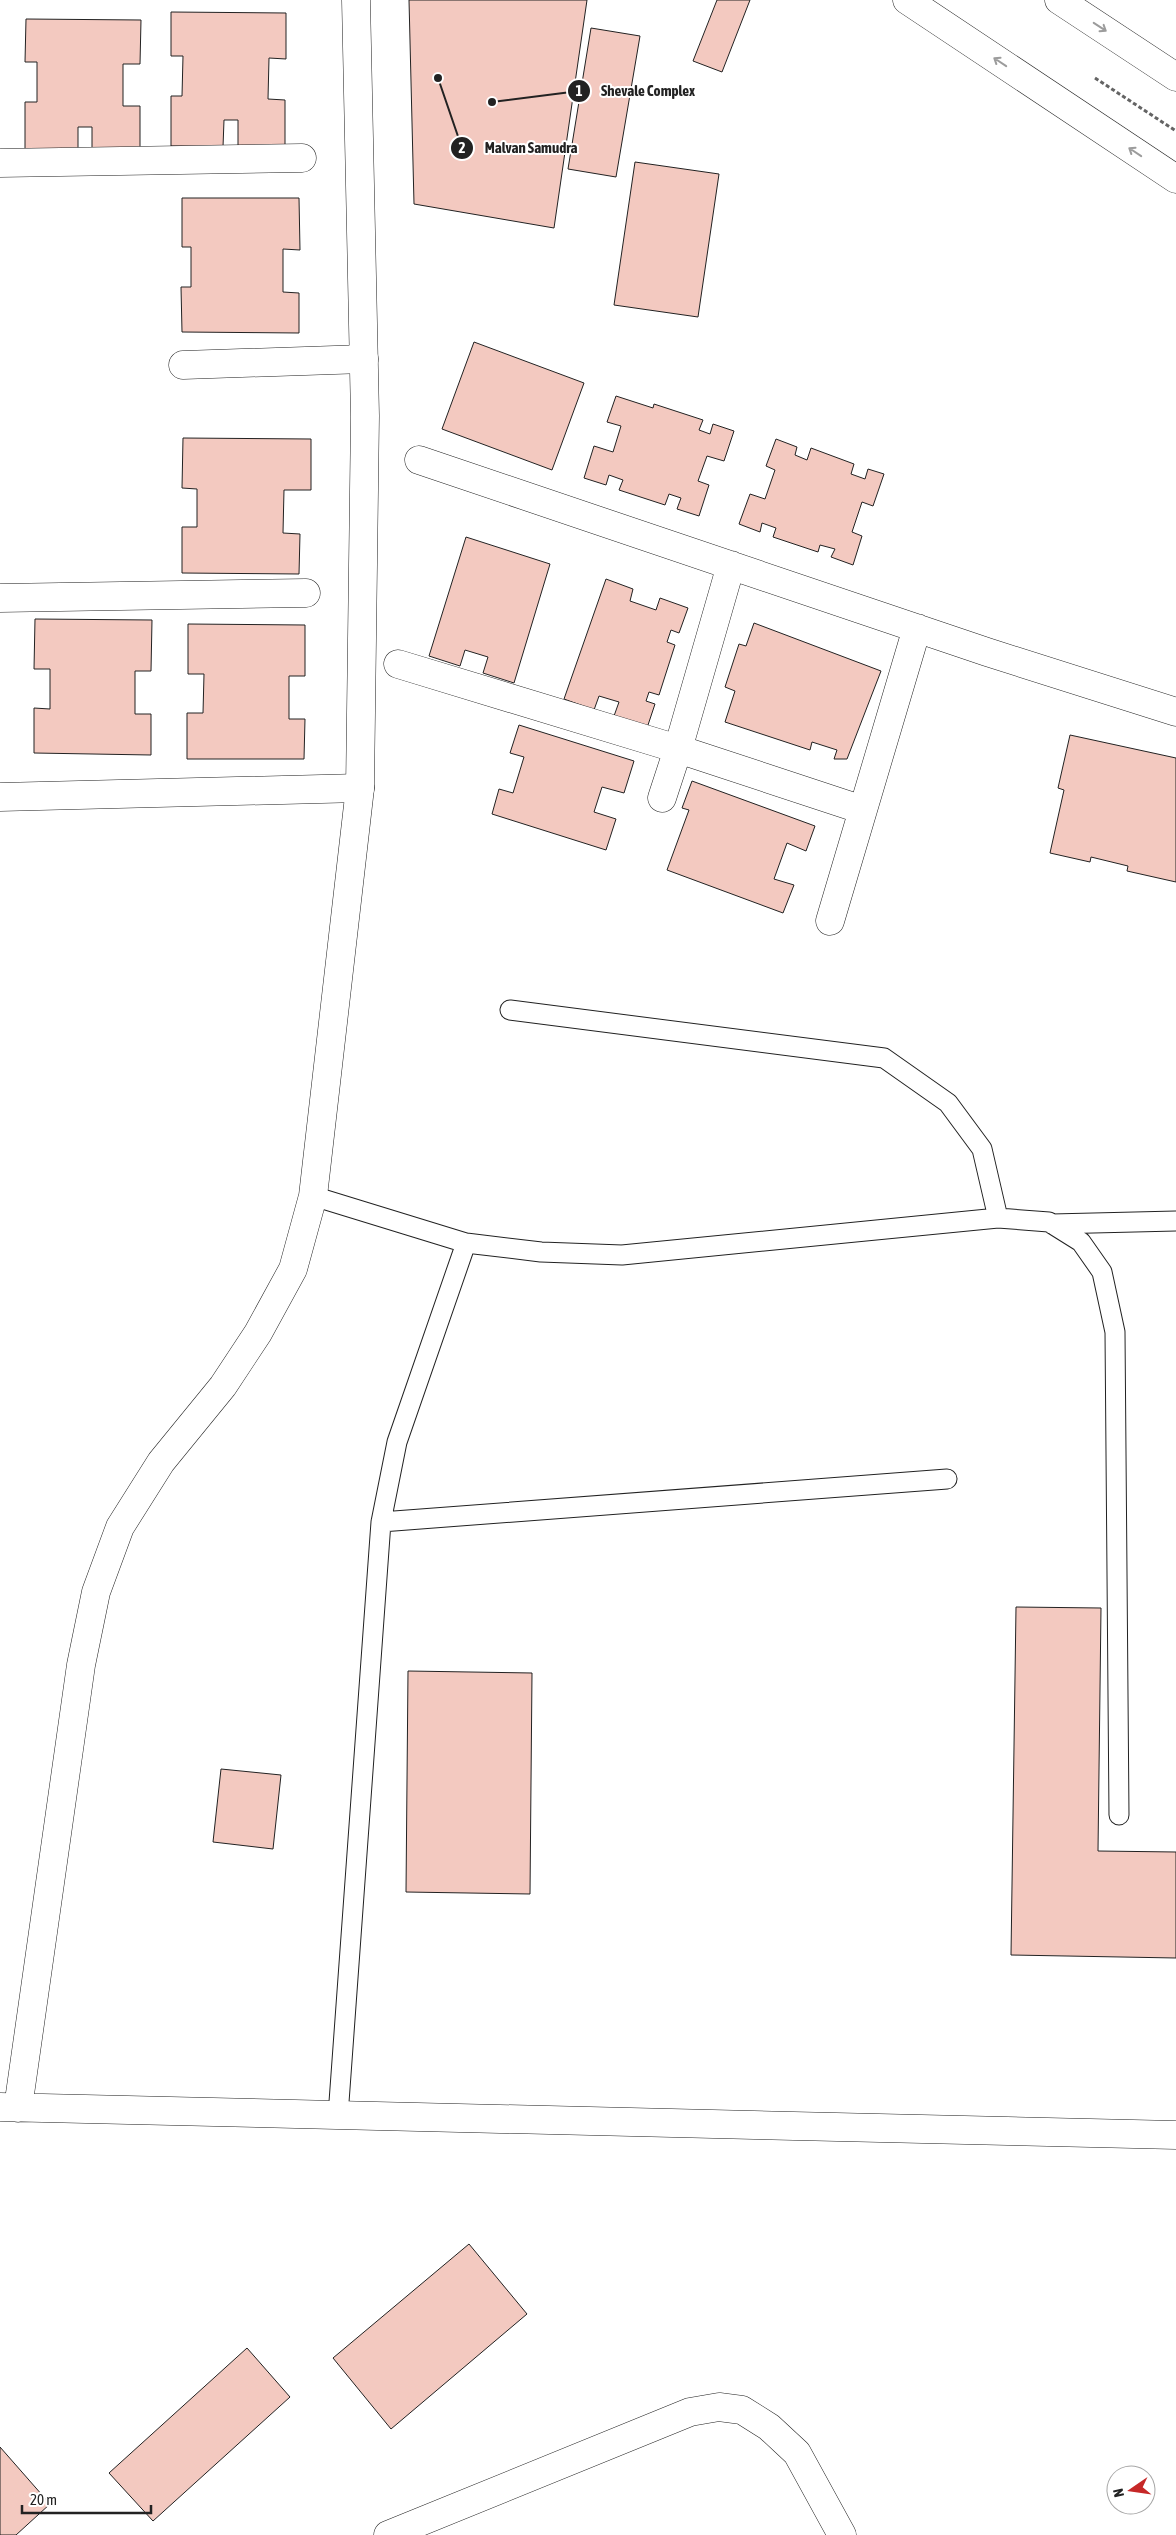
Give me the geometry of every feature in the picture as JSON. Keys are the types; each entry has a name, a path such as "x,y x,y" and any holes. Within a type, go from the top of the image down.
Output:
{"street":[{"path":"356,0 366,416 360,788 313,1196 293,1270 258,1332 223,1386 161,1462 120,1527 96,1592 81,1666 9,2095 68,2109 1176,2135"},
{"path":"907,0 1176,179"},
{"path":"1059,0 1176,77"},
{"path":"0,163 302,158"},
{"path":"183,365 364,359"},
{"path":"419,460 917,628 1176,712"},
{"path":"662,798 678,750 731,565"},
{"path":"0,598 306,593"},
{"path":"830,921 917,628"},
{"path":"398,664 678,750 863,810"},
{"path":"0,797 360,788"},
{"path":"388,2535 690,2412 719,2407 742,2410 769,2427 797,2453 842,2535"}],"lane":[{"path":"510,1010 884,1058 948,1103 982,1149 998,1218"},
{"path":"313,1196 466,1243 541,1252 622,1254 998,1218 1052,1224 1176,1221"},
{"path":"1052,1224 1081,1242 1102,1272 1115,1332 1119,1815"},
{"path":"338,2116 381,1522 397,1442 466,1243"},
{"path":"381,1522 947,1479"}],"building":[{"path":"409,0 587,0 554,228 414,204"},
{"path":"717,0 750,0 722,72 693,61"},
{"path":"171,12 286,13 286,59 269,58 268,99 285,100 285,147 238,147 238,120 224,120 223,147 171,146 171,96 182,96 183,56 171,56"},
{"path":"26,19 141,20 140,64 123,64 123,106 140,106 140,153 92,153 92,127 78,127 78,152 25,152 25,102 37,102 37,62 25,62"},
{"path":"591,28 640,36 616,177 568,169"},
{"path":"635,162 719,174 698,317 614,305"},
{"path":"182,198 299,198 300,250 283,249 283,292 299,293 299,333 182,332 181,287 191,287 191,247 182,247"},
{"path":"474,342 584,383 552,470 442,429"},
{"path":"616,396 653,408 654,404 703,420 699,430 710,434 713,424 734,431 724,461 707,456 698,481 709,485 699,516 677,509 681,498 669,494 665,505 619,490 623,480 609,475 606,485 584,478 594,446 613,452 621,426 607,422"},
{"path":"183,438 311,439 311,490 284,490 283,533 300,534 299,574 182,573 182,527 197,527 197,489 182,488"},
{"path":"776,439 797,447 795,455 807,460 811,448 854,464 851,474 865,479 868,469 884,474 873,506 862,502 852,532 862,536 853,565 831,557 835,549 820,545 818,552 773,537 776,528 762,523 760,532 739,524 750,494 765,499 775,470 766,466"},
{"path":"466,537 550,564 514,683 483,673 488,657 465,650 460,666 429,656"},
{"path":"606,579 633,589 630,601 656,610 660,598 688,608 679,633 671,630 667,642 675,645 659,695 649,692 646,701 655,704 647,728 614,716 619,702 599,696 594,710 564,699"},
{"path":"35,619 152,620 151,671 135,671 135,714 151,714 151,755 34,753 34,708 50,709 50,669 34,669"},
{"path":"754,623 881,671 847,759 834,759 837,750 812,742 810,750 725,722 735,691 725,687 739,644 746,646"},
{"path":"188,624 305,625 305,676 289,676 289,719 305,719 304,759 187,759 187,713 203,713 204,674 188,674"},
{"path":"519,725 634,761 624,793 602,787 594,812 616,819 606,850 492,814 499,789 513,793 524,757 510,753"},
{"path":"1070,735 1176,758 1176,882 1127,871 1128,866 1091,857 1090,862 1050,853 1064,790 1058,788"},
{"path":"692,781 815,826 806,851 787,843 774,879 794,885 783,913 667,870 689,810 682,808"},
{"path":"1016,1607 1101,1608 1098,1851 1176,1852 1176,1958 1011,1955"},
{"path":"408,1671 532,1673 530,1894 406,1892"},
{"path":"221,1769 281,1775 273,1849 213,1842"},
{"path":"469,2244 527,2314 391,2429 333,2358"},
{"path":"247,2348 290,2397 153,2521 109,2473"},
{"path":"0,2447 50,2504 16,2535 0,2535"}],"place":[{"name":"Malvan Samudra","path":"438,78"},
{"name":"Shevale Complex","path":"492,102"}]}
